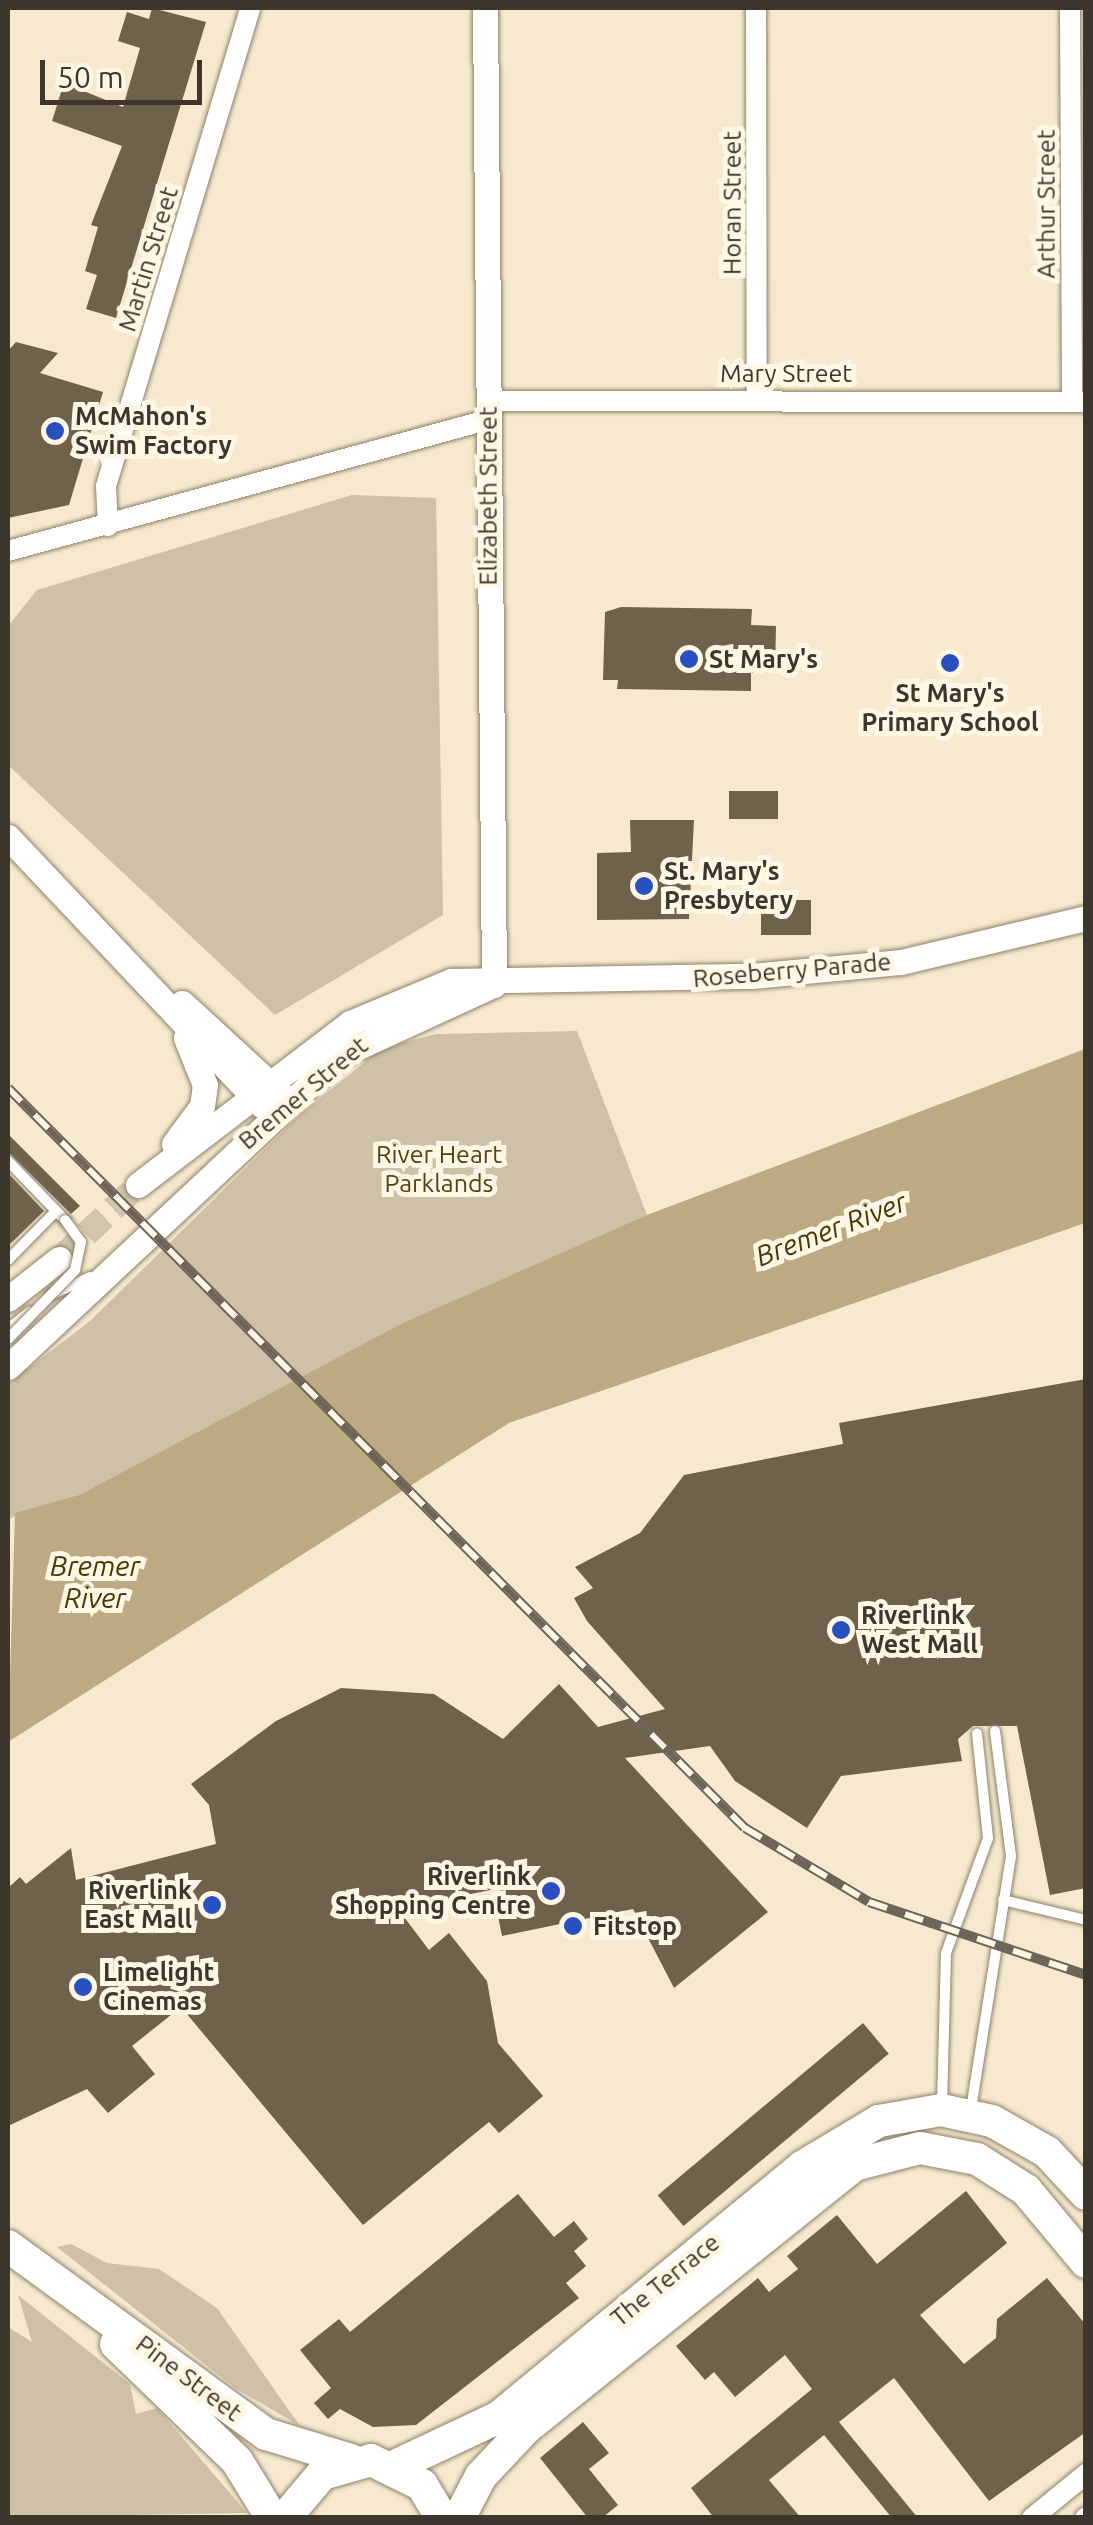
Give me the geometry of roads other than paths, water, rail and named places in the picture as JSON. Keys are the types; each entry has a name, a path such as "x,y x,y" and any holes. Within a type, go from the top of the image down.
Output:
{"main road":[{"path":"1086,2194 1038,2144 955,2113 945,2150 1017,2182 1086,2262"},
{"name":"The Terrace","path":"395,2466 499,2417 846,2136 955,2113"},
{"name":"The Terrace","path":"459,2518 480,2476 526,2428 823,2183 876,2156 945,2150"},
{"name":"Pine Street","path":"8,2246 266,2434 351,2460 395,2466"},
{"name":"Pine Street","path":"38,2270 237,2460 272,2518"},
{"path":"286,2518 311,2483 351,2460"},
{"path":"395,2466 422,2485 442,2518"}],"street":[{"name":"Martin Street","path":"108,526 106,486 250,8"},
{"name":"Elizabeth Street","path":"485,8 494,984"},
{"name":"Horan Street","path":"756,8 757,398"},
{"name":"Arthur Street","path":"1070,8 1079,401"},
{"name":"Mary Street","path":"8,551 108,526 487,410 757,398 1079,401"},
{"path":"8,837 270,1098"},
{"name":"Roseberry Parade","path":"494,984 901,962 1086,918"},
{"name":"Bremer Street","path":"154,982 205,1085 192,1124 140,1184 380,1030 494,984"},
{"name":"Bremer Street","path":"8,1367 131,1256 270,1098"},
{"path":"8,1300 59,1259"},
{"path":"1032,2518 1086,2474"}],"lane":[{"path":"8,1161 78,1235 80,1258 60,1294 8,1340"},
{"path":"8,1260 52,1208"},
{"path":"8,1329 131,1256"},
{"path":"955,2113 1003,1900 1012,1828 995,1731"},
{"path":"955,2113 946,1953 988,1838 977,1734"},
{"path":"1003,1900 1086,1920"}],"water":[{"name":"Bremer River","path":"1085,1049 1085,1223 509,1423 8,1742 15,1513 79,1495 403,1323 647,1215"}],"tunnel":[{"path":"59,1259 138,1185"}],"railway":[{"path":"8,1088 745,1828 869,1902 1086,1975"}],"place":[{"name":"McMahon's Swim Factory","path":"55,431"},
{"name":"St Mary's","path":"689,659"},
{"name":"St Mary's Primary School","path":"950,663"},
{"name":"St. Mary's Presbytery","path":"644,886"},
{"name":"Riverlink West Mall","path":"841,1630"},
{"name":"Riverlink Shopping Centre","path":"551,1891"},
{"name":"Riverlink East Mall","path":"212,1905"},
{"name":"Fitstop","path":"573,1926"},
{"name":"Limelight Cinemas","path":"83,1987"}],"park label":[{"name":"River Heart Parklands","path":"439,1170"}]}
